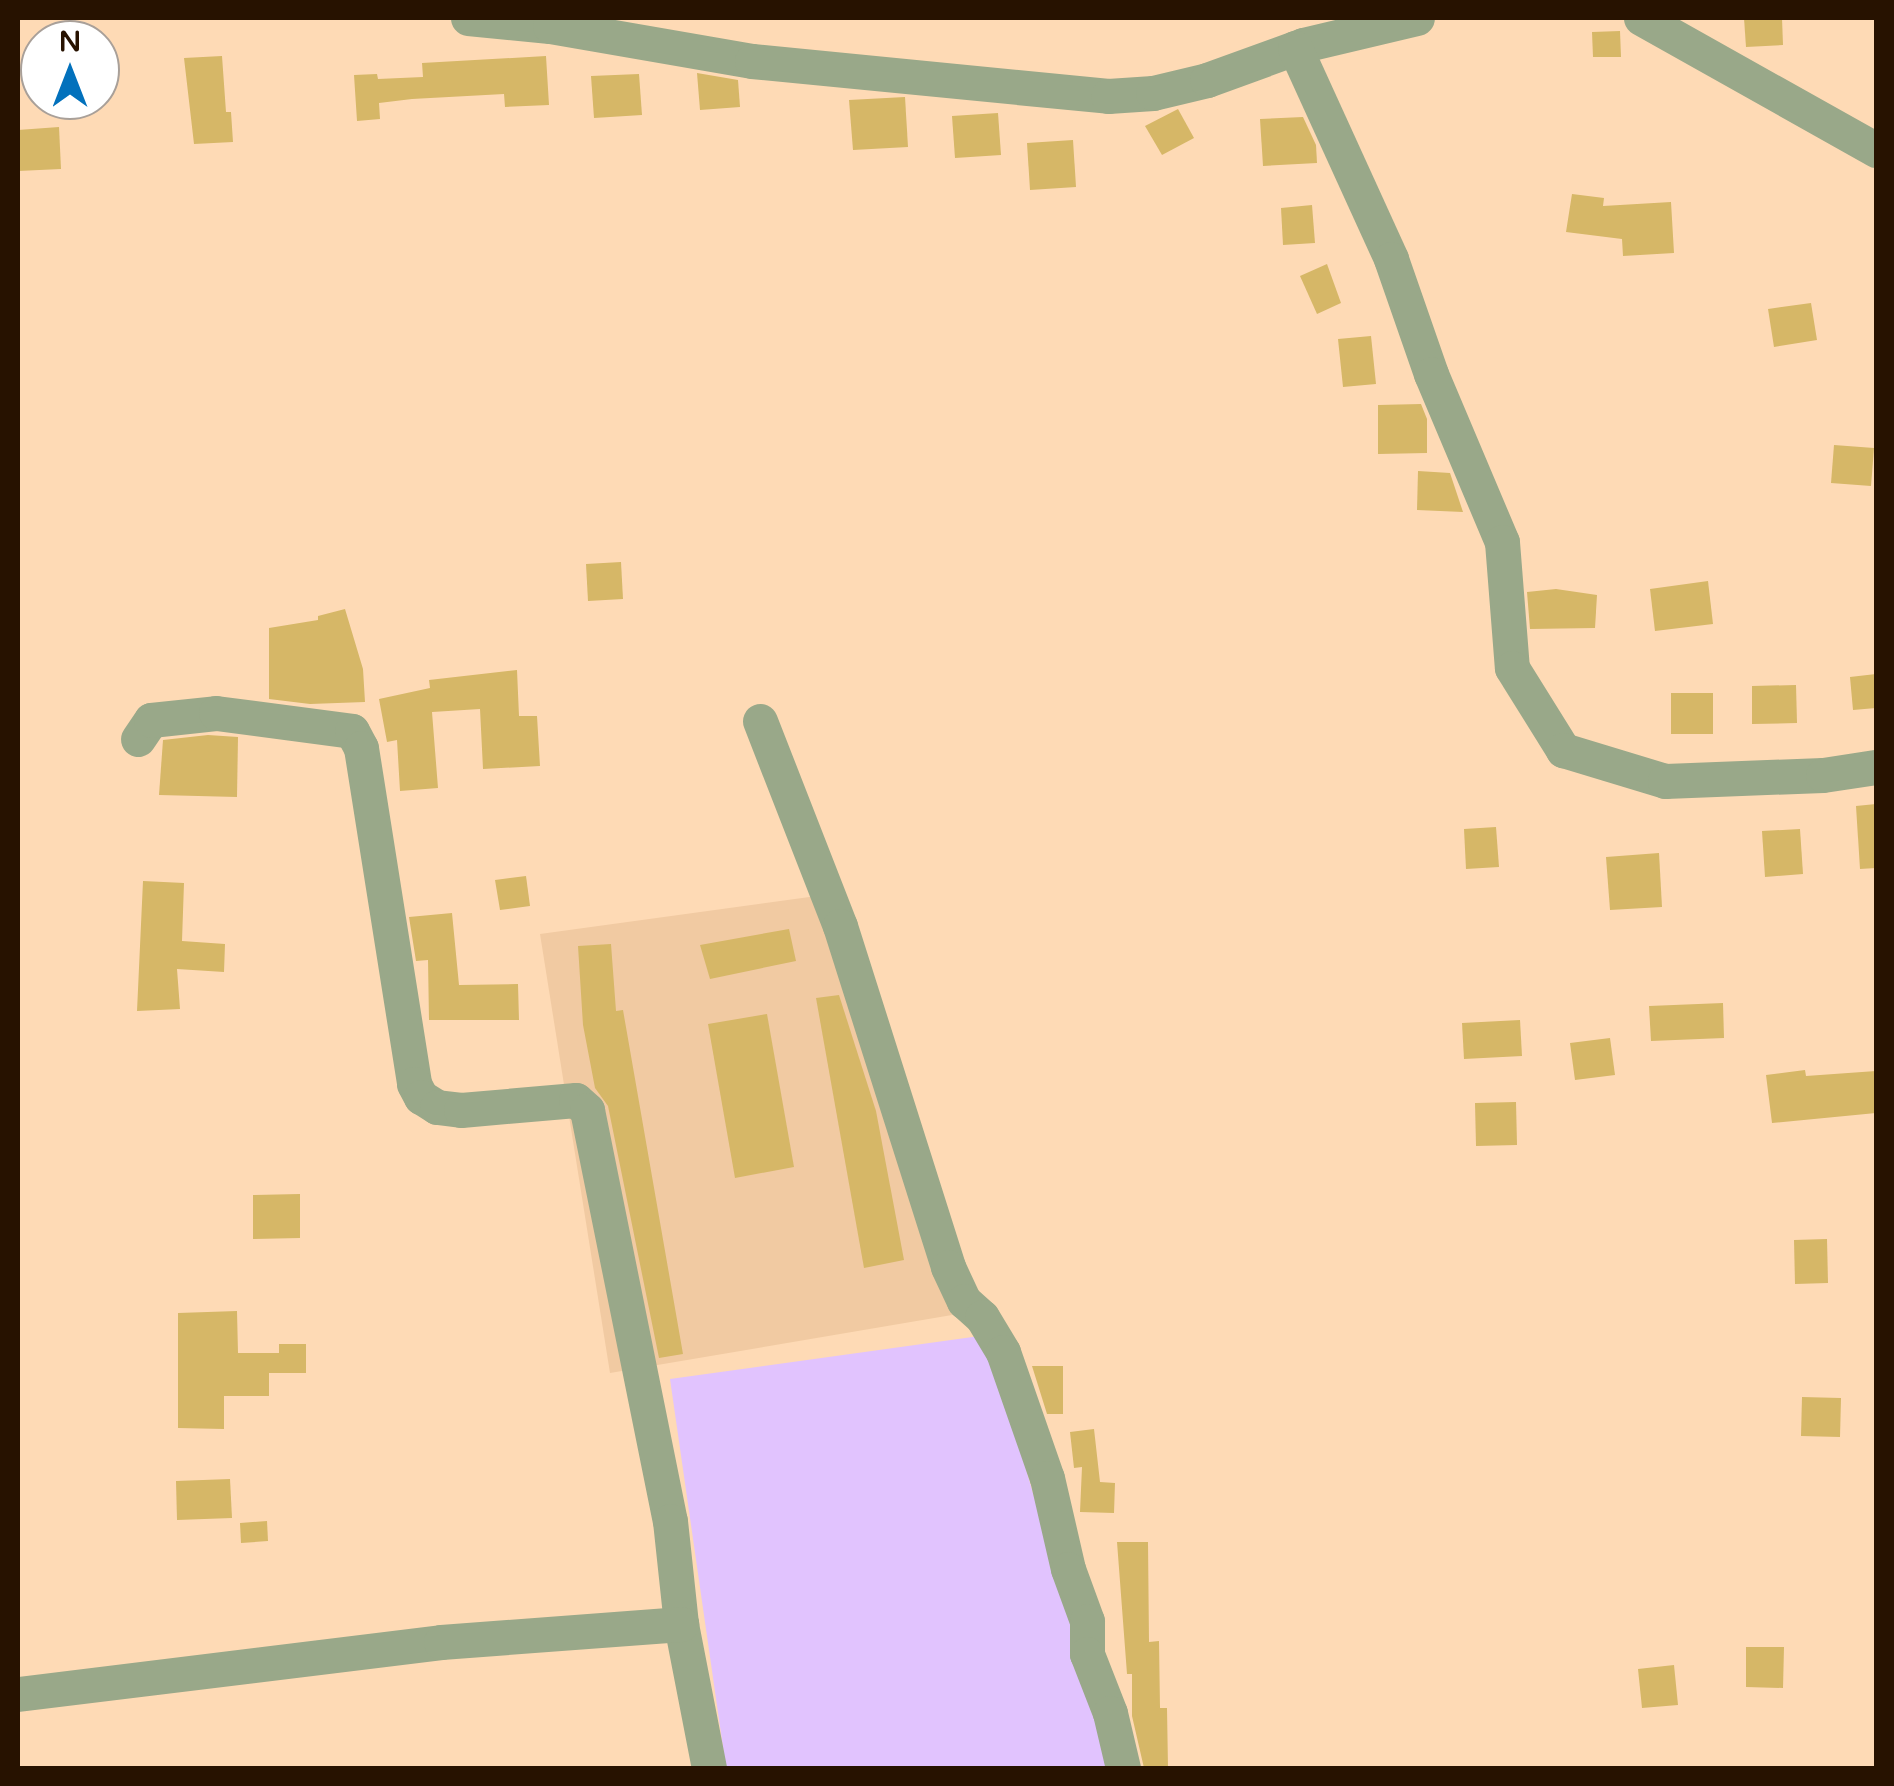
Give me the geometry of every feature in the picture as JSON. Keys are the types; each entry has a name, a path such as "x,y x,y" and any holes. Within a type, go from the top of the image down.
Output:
{"street":[{"path":"468,18 550,26 752,61 1108,96 1153,93 1207,80 1295,48 1417,18"},
{"path":"1641,18 1876,150"},
{"path":"1295,48 1391,259 1431,374 1502,542 1512,668 1563,750 1664,781 1822,774 1876,767"},
{"path":"138,739 152,720 216,713 352,731 361,748 414,1084 421,1097 437,1107 461,1110 576,1100 587,1110 670,1521 681,1624 709,1768"},
{"path":"760,721 840,926 948,1267 964,1301 982,1317 1003,1352 1047,1478 1068,1569 1087,1621 1087,1654 1110,1712 1122,1768"},
{"path":"18,1694 440,1642 681,1624"}],"shaded area":[{"path":"824,895 952,1315 610,1373 540,934"},
{"path":"987,1335 1113,1768 726,1768 670,1379"}],"building":[{"path":"1744,18 1782,18 1783,45 1746,47"},
{"path":"1620,31 1621,57 1593,57 1592,32"},
{"path":"222,56 226,112 231,112 233,142 194,144 184,58"},
{"path":"546,56 549,105 505,107 504,94 412,99 379,103 380,119 357,121 354,75 377,74 378,79 423,77 422,63"},
{"path":"697,73 738,80 740,107 700,110"},
{"path":"639,74 642,115 594,118 591,76"},
{"path":"905,97 908,147 853,150 849,100"},
{"path":"1178,109 1194,138 1162,155 1145,126"},
{"path":"998,113 1001,155 955,158 952,116"},
{"path":"1303,117 1316,145 1317,163 1263,166 1260,119"},
{"path":"59,127 61,169 18,171 18,130"},
{"path":"1073,140 1076,187 1030,190 1027,143"},
{"path":"1572,194 1604,198 1603,206 1671,202 1674,253 1623,256 1622,239 1566,232"},
{"path":"1312,205 1315,243 1283,245 1281,208"},
{"path":"1327,264 1341,303 1317,314 1300,276"},
{"path":"1811,303 1817,340 1774,347 1768,309"},
{"path":"1371,336 1376,384 1343,387 1338,339"},
{"path":"1421,404 1427,419 1427,453 1378,454 1378,405"},
{"path":"1834,445 1874,448 1871,486 1831,483"},
{"path":"1418,471 1450,473 1463,512 1417,510"},
{"path":"621,562 623,599 588,601 586,564"},
{"path":"1708,581 1713,624 1655,631 1650,589"},
{"path":"1556,589 1597,595 1595,628 1530,629 1527,592"},
{"path":"345,609 363,669 365,702 310,704 269,699 269,628 318,620 318,616"},
{"path":"517,670 519,716 537,716 540,766 483,769 480,709 432,712 438,788 400,791 397,740 387,742 379,699 430,688 429,680"},
{"path":"1876,674 1876,708 1853,710 1850,677"},
{"path":"1796,685 1797,723 1752,724 1752,686"},
{"path":"1671,693 1713,693 1713,734 1671,734"},
{"path":"208,735 238,737 237,797 159,795 163,740"},
{"path":"1876,804 1876,868 1860,869 1856,806"},
{"path":"1496,827 1499,867 1466,869 1464,829"},
{"path":"1800,829 1803,874 1765,877 1762,831"},
{"path":"1659,853 1662,907 1610,910 1606,857"},
{"path":"526,876 530,906 500,910 495,880"},
{"path":"143,881 184,883 182,941 225,944 224,972 177,969 180,1009 137,1011"},
{"path":"452,913 459,985 518,984 519,1020 429,1020 428,960 416,961 409,917"},
{"path":"789,929 796,961 710,979 700,945"},
{"path":"611,944 616,1011 623,1010 683,1354 659,1358 608,1106 595,1088 583,1025 578,946"},
{"path":"839,995 876,1111 904,1260 864,1268 816,998"},
{"path":"1723,1003 1724,1038 1651,1041 1649,1006"},
{"path":"767,1014 794,1167 735,1178 708,1024"},
{"path":"1520,1020 1522,1056 1464,1059 1462,1023"},
{"path":"1610,1038 1615,1075 1575,1080 1570,1043"},
{"path":"1805,1070 1806,1076 1876,1071 1876,1113 1772,1123 1766,1075"},
{"path":"1516,1102 1517,1145 1476,1146 1475,1103"},
{"path":"300,1194 300,1238 253,1239 253,1195"},
{"path":"1827,1239 1828,1283 1795,1284 1794,1240"},
{"path":"237,1311 238,1353 279,1353 279,1344 306,1344 306,1373 269,1373 269,1396 224,1396 224,1429 178,1428 178,1313"},
{"path":"1032,1366 1063,1366 1063,1414 1047,1414"},
{"path":"1802,1397 1841,1398 1840,1437 1801,1436"},
{"path":"1094,1429 1100,1482 1115,1483 1114,1513 1080,1512 1082,1467 1074,1468 1070,1432"},
{"path":"230,1479 232,1518 177,1520 176,1481"},
{"path":"267,1521 268,1541 241,1543 240,1523"},
{"path":"1117,1542 1148,1542 1149,1642 1159,1641 1160,1708 1167,1708 1168,1768 1144,1768 1132,1716 1132,1674 1127,1674"},
{"path":"1746,1647 1784,1647 1783,1688 1746,1687"},
{"path":"1674,1665 1678,1705 1642,1708 1638,1669"}]}
